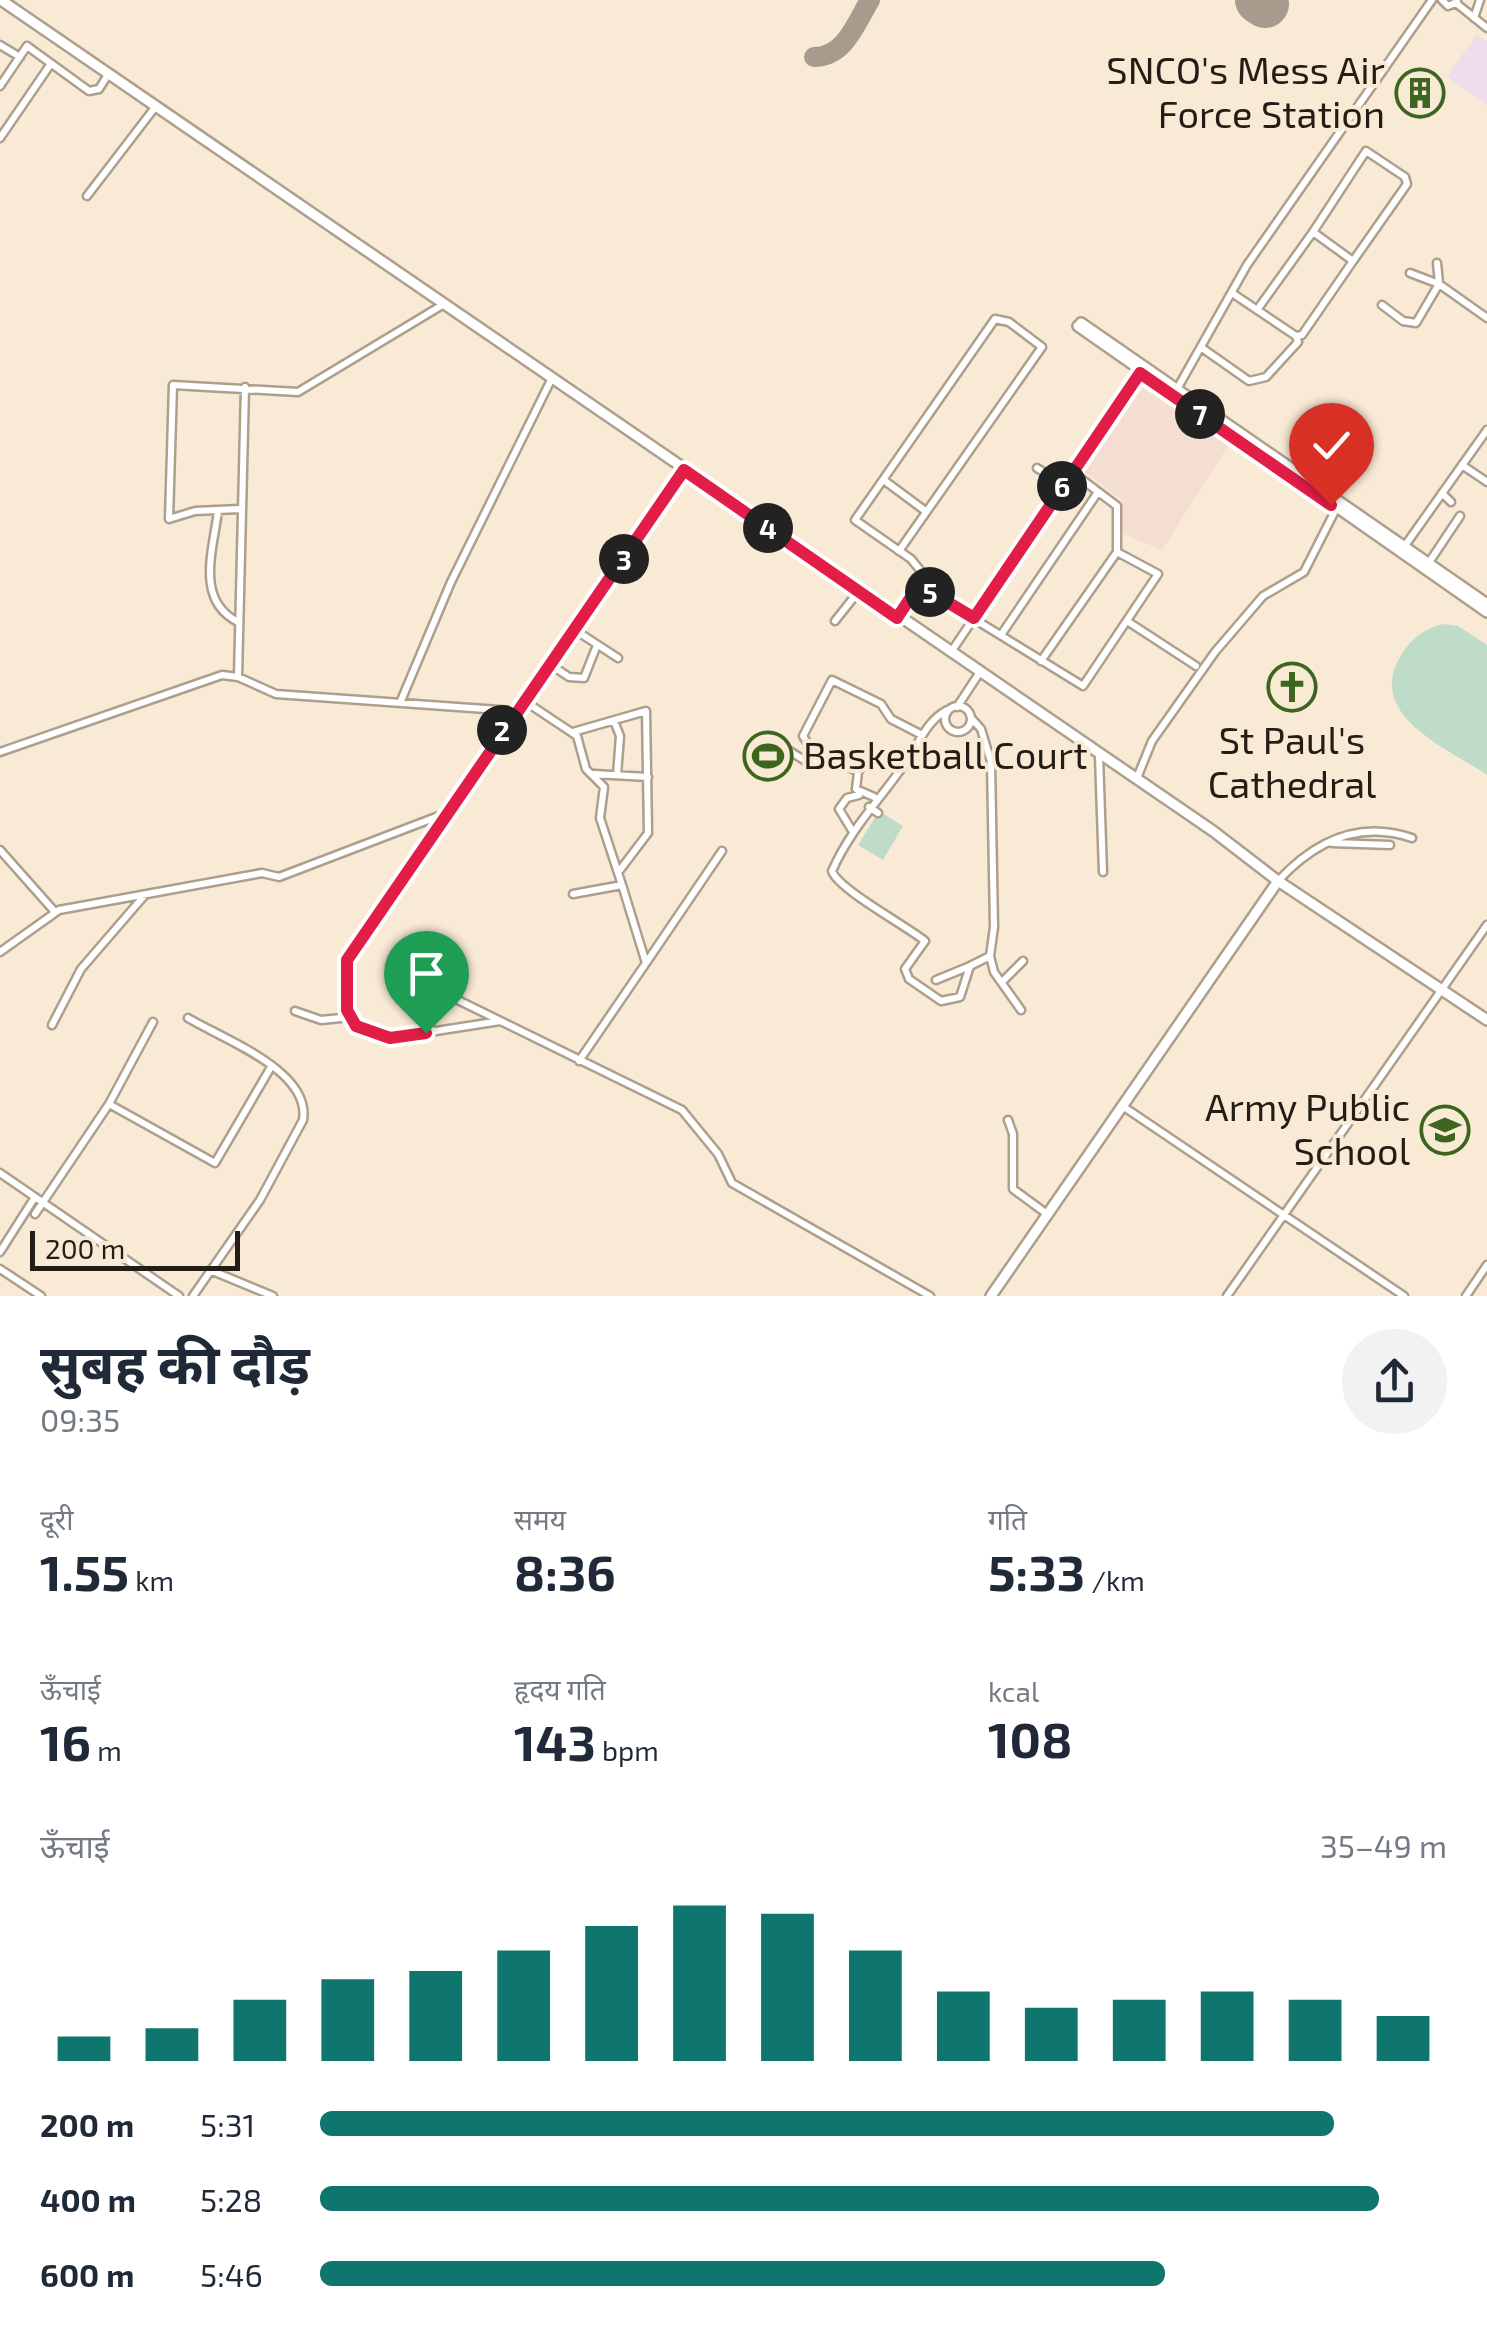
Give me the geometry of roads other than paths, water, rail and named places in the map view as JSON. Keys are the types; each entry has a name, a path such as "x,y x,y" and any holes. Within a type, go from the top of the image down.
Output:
{"street":[{"path":"1,0 858,592 1137,779 1278,881 1487,1020"},
{"path":"1177,389 1232,293 1432,0"},
{"path":"1442,0 1448,6 1457,1 1487,28"},
{"path":"1474,18 1480,0"},
{"path":"0,45 20,57"},
{"path":"0,86 28,46 95,92 109,73"},
{"path":"0,138 50,64"},
{"path":"87,196 156,106"},
{"path":"1257,310 1366,151 1405,176 1407,184 1296,336"},
{"path":"1313,232 1353,261"},
{"path":"1382,305 1402,320 1416,323 1439,284 1437,263"},
{"path":"1410,273 1439,284 1487,318"},
{"path":"1202,348 1250,381 1260,380 1281,364 1298,342 1296,336 1232,293"},
{"path":"240,509 169,518 174,385 298,392 444,304"},
{"path":"897,618 919,585 922,569 855,520 995,319 1009,322 1042,346 900,551"},
{"path":"1487,604 1080,324 1140,373 1487,612"},
{"path":"950,652 1140,373"},
{"path":"400,703 451,582 552,377"},
{"path":"238,677 245,387"},
{"path":"1404,547 1487,430"},
{"path":"1462,465 1487,482"},
{"path":"1037,468 1064,484"},
{"path":"500,1021 390,1038 356,1026 345,989 347,960 684,470"},
{"path":"1041,661 1117,552 1117,506 1072,472"},
{"path":"885,481 925,510"},
{"path":"1001,635 1098,492"},
{"path":"1442,493 1450,502"},
{"path":"1137,779 1152,741 1215,652 1263,596 1304,572 1336,509"},
{"path":"218,511 209,590 222,614 238,622"},
{"path":"1428,564 1460,516"},
{"path":"919,585 1084,686 1158,574 1117,552"},
{"path":"835,621 858,592"},
{"path":"1127,622 1196,666"},
{"path":"575,630 618,658"},
{"path":"551,665 569,677 584,678 597,645"},
{"path":"970,966 960,997 941,1001 908,979 907,962 926,940 880,907 846,890 832,870 869,806 909,758 930,722 957,707 980,672"},
{"path":"0,752 206,680 238,677 276,694 515,712"},
{"path":"860,770 812,747 803,736 832,680 881,704 891,719 922,735"},
{"path":"526,702 577,736 586,769 604,787 600,818 620,870 646,963"},
{"path":"957,707 981,729 991,762 994,927 990,956 1020,1010"},
{"path":"947,710 944,719 954,729 967,730 972,719"},
{"path":"572,732 646,711 648,833 620,870"},
{"path":"614,721 620,736 617,775"},
{"path":"782,747 811,761 843,764"},
{"path":"811,761 806,754 812,747"},
{"path":"1099,756 1103,872"},
{"path":"859,794 860,770 868,757 909,758"},
{"path":"594,774 648,777"},
{"path":"853,832 839,809 847,798 859,794 875,798"},
{"path":"869,806 878,813"},
{"path":"0,952 55,912 262,873 279,877 445,813"},
{"path":"992,1296 1278,881 1302,856 1365,829 1387,830 1412,838"},
{"path":"1326,844 1390,845"},
{"path":"0,850 55,912"},
{"path":"579,1061 722,851"},
{"path":"573,894 622,885"},
{"path":"52,1026 81,969 145,895"},
{"path":"1227,1296 1487,925"},
{"path":"936,980 990,956"},
{"path":"1002,982 1022,960"},
{"path":"415,979 694,1120 730,1172 732,1183 930,1296"},
{"path":"296,1011 322,1020 351,1017"},
{"path":"188,1018 291,1079 306,1106 303,1120 260,1200 193,1296"},
{"path":"35,1214 109,1104 153,1022"},
{"path":"109,1104 215,1163 272,1067"},
{"path":"1124,1107 1404,1296"},
{"path":"1008,1120 1013,1134 1013,1189 1048,1215"},
{"path":"0,1173 179,1296"},
{"path":"0,1252 35,1196"},
{"path":"1466,1296 1487,1265"},
{"path":"0,1269 40,1296"},
{"path":"210,1270 269,1295"}],"place":[{"name":"SNCO's Mess Air Force Station","path":"1420,93"},
{"name":"St Paul's Cathedral","path":"1292,687"},
{"name":"Basketball Court","path":"768,756"},
{"name":"Army Public School","path":"1445,1130"}]}
